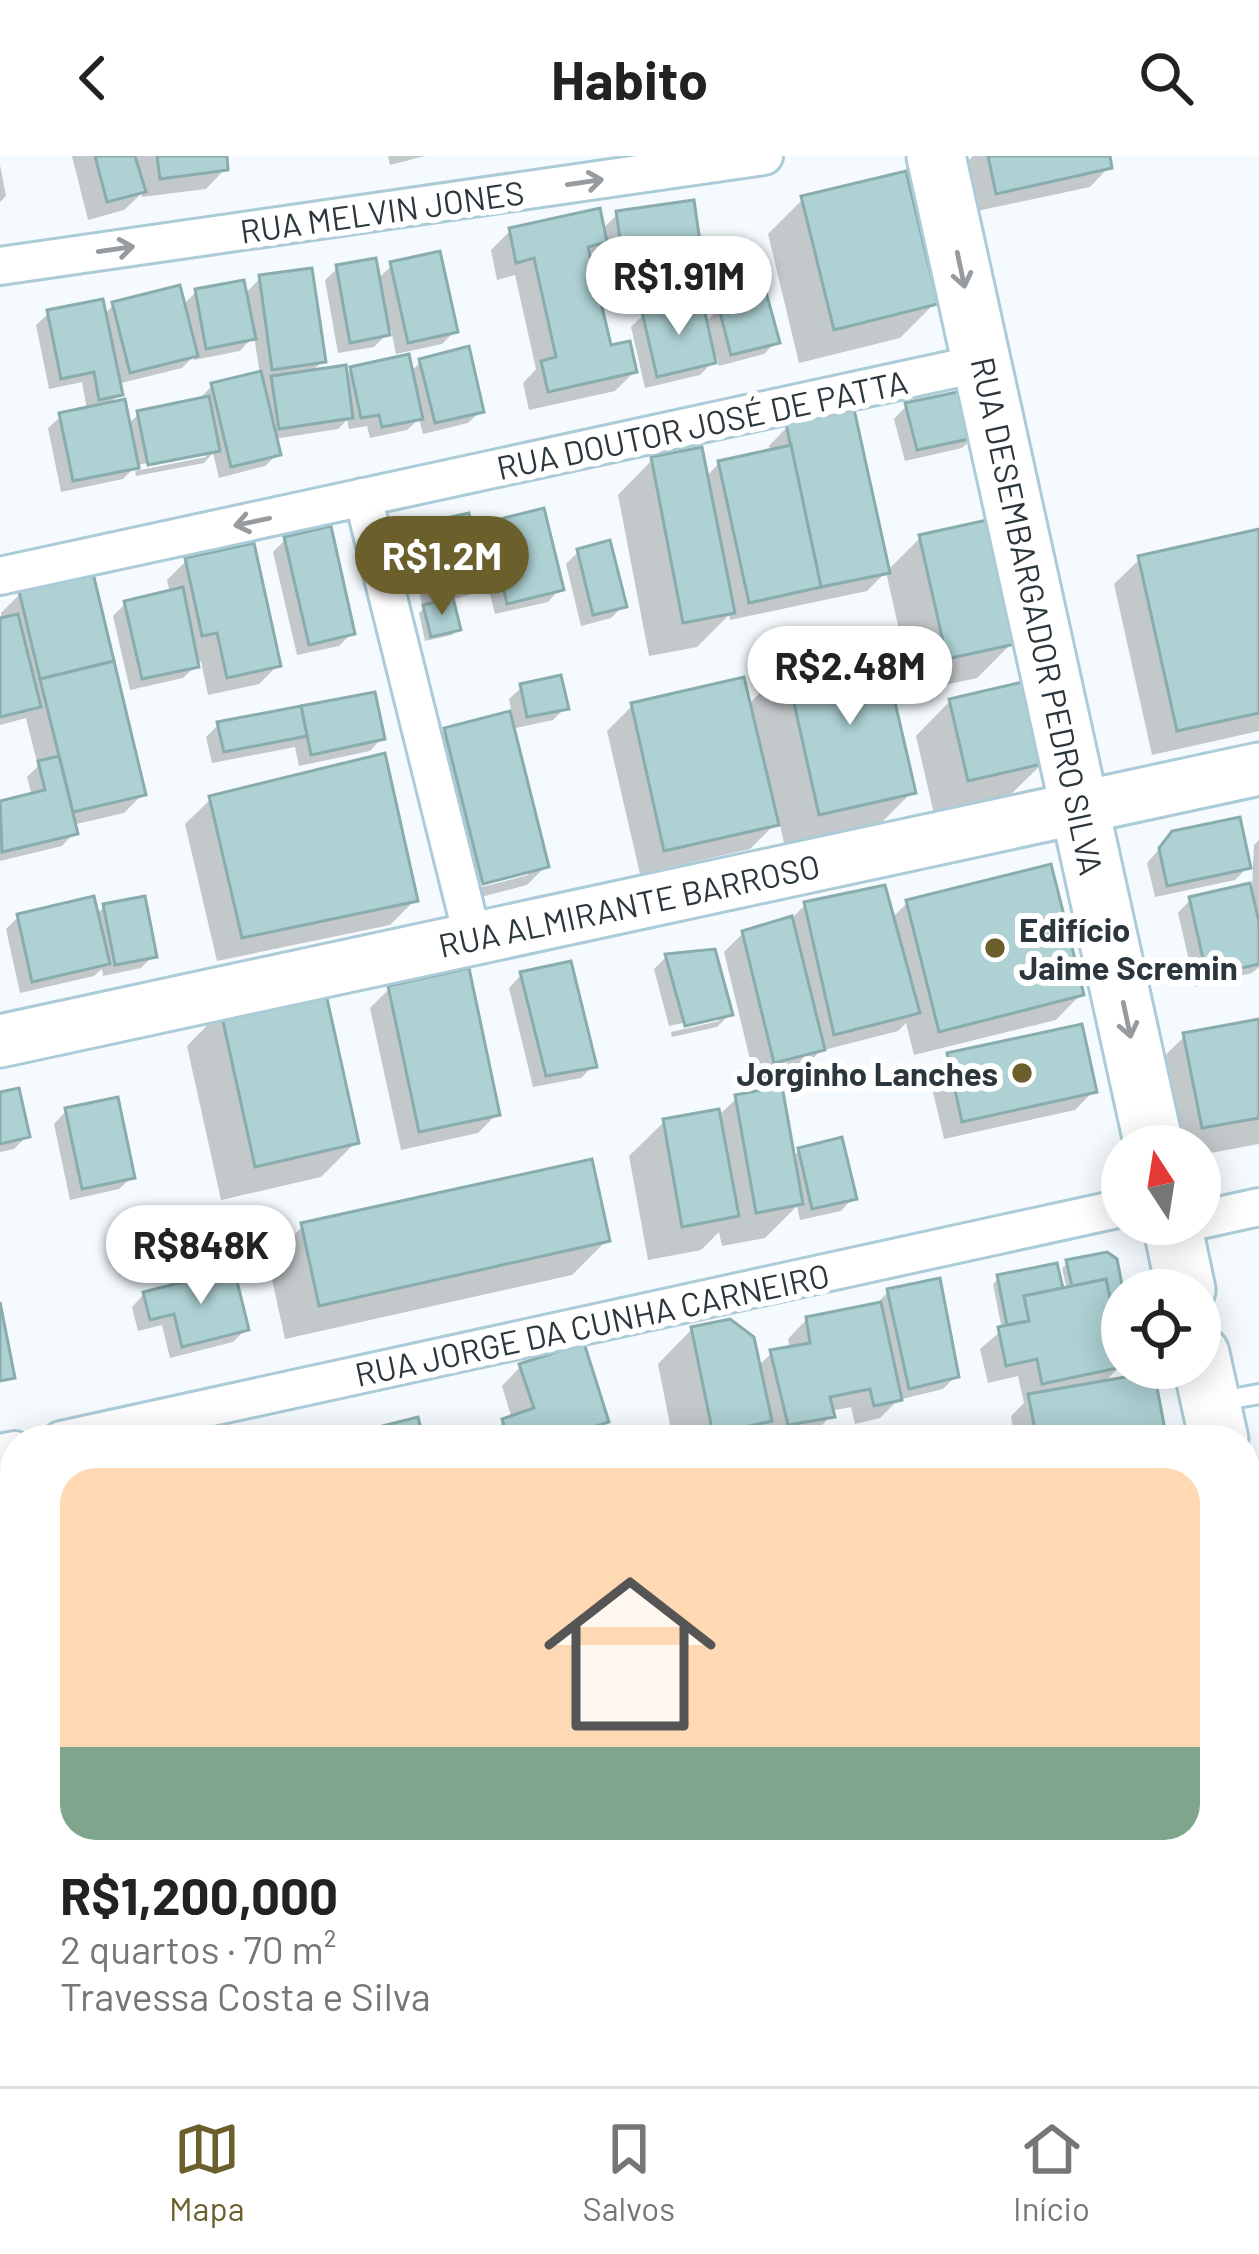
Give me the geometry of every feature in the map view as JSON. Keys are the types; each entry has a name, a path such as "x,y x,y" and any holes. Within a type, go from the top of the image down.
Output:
{"main road":[{"name":"RUA DESEMBARGADOR PEDRO SILVA","path":"936,156 1149,1125"},
{"name":"RUA ALMIRANTE BARROSO","path":"0,1041 1259,769"}],"street":[{"name":"RUA MELVIN JONES","path":"0,266 764,156"},
{"name":"RUA DOUTOR JOSÉ DE PATTA","path":"0,576 982,363"},
{"path":"363,497 473,939"},
{"name":"RUA JORGE DA CUNHA CARNEIRO","path":"1221,1213 1259,1207"},
{"name":"RUA JORGE DA CUNHA CARNEIRO","path":"137,1425 1101,1234"}],"building":[{"path":"95,156 135,156 146,192 107,202"},
{"path":"157,156 227,156 228,170 160,179"},
{"path":"988,156 1110,156 1112,168 996,194"},
{"path":"906,171 938,304 834,330 801,196"},
{"path":"694,200 702,256 624,267 616,211"},
{"path":"600,208 607,242 588,247 611,345 630,341 637,372 548,392 541,361 556,357 534,258 516,263 509,228"},
{"path":"440,251 458,332 408,343 390,262"},
{"path":"376,258 390,335 350,343 336,265"},
{"path":"312,268 326,362 272,370 259,275"},
{"path":"244,280 256,339 206,349 195,289"},
{"path":"180,285 198,356 130,373 112,302"},
{"path":"766,292 780,343 731,355 718,305"},
{"path":"103,299 123,395 99,400 94,372 61,379 47,310"},
{"path":"702,299 716,363 657,377 642,312"},
{"path":"469,346 484,412 435,423 419,359"},
{"path":"409,354 423,419 382,427 379,415 361,418 350,367"},
{"path":"346,365 353,418 279,429 271,376"},
{"path":"261,371 281,455 231,467 211,383"},
{"path":"967,390 978,437 917,450 905,403"},
{"path":"209,396 220,451 148,465 137,411"},
{"path":"125,399 139,468 73,481 59,413"},
{"path":"854,409 890,573 821,587 786,424"},
{"path":"791,445 821,587 749,603 718,461"},
{"path":"702,447 735,613 683,623 651,457"},
{"path":"544,508 564,590 507,604 488,522"},
{"path":"469,513 485,584 435,595 419,524"},
{"path":"987,520 1015,644 947,659 919,535"},
{"path":"331,526 355,634 309,645 284,537"},
{"path":"1259,529 1259,713 1177,731 1138,556"},
{"path":"610,540 627,607 593,615 577,549"},
{"path":"254,543 281,666 227,678 217,633 202,636 185,558"},
{"path":"93,573 114,661 40,679 19,591"},
{"path":"183,587 199,667 142,679 124,601"},
{"path":"453,598 461,630 431,637 423,605"},
{"path":"18,614 41,707 0,717 0,618"},
{"path":"881,642 916,793 819,815 785,663"},
{"path":"114,661 146,795 73,812 40,679"},
{"path":"561,675 569,709 527,717 520,684"},
{"path":"744,677 779,825 664,851 631,703"},
{"path":"1027,681 1046,763 968,781 949,699"},
{"path":"375,692 385,739 311,755 301,706"},
{"path":"301,706 307,736 224,752 217,722"},
{"path":"510,711 549,867 483,884 444,728"},
{"path":"385,753 418,901 242,938 209,796"},
{"path":"59,756 78,834 2,852 0,801 45,790 38,761"},
{"path":"1240,817 1251,868 1167,886 1159,848 1172,831"},
{"name":"Edifício Jaime Scremin","path":"1051,864 1084,995 939,1032 906,900"},
{"path":"1250,883 1259,922 1259,964 1207,976 1189,897"},
{"path":"885,885 920,1013 834,1035 804,902"},
{"path":"94,896 110,964 32,982 17,914"},
{"path":"145,896 157,957 115,965 103,904"},
{"path":"792,916 825,1050 774,1063 742,931"},
{"path":"715,949 733,1015 685,1026 665,954"},
{"path":"571,961 597,1067 546,1076 520,972"},
{"path":"469,968 500,1115 419,1132 388,986"},
{"path":"324,985 359,1143 255,1167 220,1008"},
{"path":"1259,1019 1259,1118 1201,1125 1183,1033"},
{"name":"Jorginho Lanches","path":"1082,1024 1097,1092 962,1122 947,1053"},
{"path":"782,1086 803,1204 756,1213 735,1095"},
{"path":"19,1088 30,1137 0,1144 0,1092"},
{"path":"118,1097 135,1178 82,1189 65,1108"},
{"path":"719,1109 739,1216 682,1227 663,1119"},
{"path":"842,1137 857,1199 812,1209 798,1148"},
{"path":"592,1159 610,1241 319,1306 301,1223"},
{"path":"1107,1252 1117,1259 1119,1269 1101,1269 1101,1280 1072,1286 1066,1260"},
{"path":"1057,1263 1063,1288 1024,1296 1029,1321 1007,1325 997,1275"},
{"path":"234,1269 249,1330 182,1347 174,1314 150,1320 143,1292"},
{"path":"940,1278 959,1377 909,1389 887,1289"},
{"path":"1101,1280 1101,1371 1042,1384 1037,1359 1006,1366 998,1327 1029,1321 1024,1296"},
{"path":"0,1302 15,1378 0,1381"},
{"path":"881,1302 902,1400 874,1406 870,1389 830,1397 835,1417 788,1425 770,1350 810,1343 806,1317"},
{"path":"730,1319 754,1337 772,1421 711,1425 691,1327"},
{"path":"584,1343 609,1422 504,1425 502,1419 534,1408 519,1364"},
{"path":"1101,1381 1101,1389 1157,1389 1164,1425 1034,1425 1028,1394"},
{"path":"418,1417 420,1425 386,1425"}],"place":[{"name":"Edifício Jaime Scremin","path":"995,948"},
{"name":"Jorginho Lanches","path":"1022,1073"}]}
